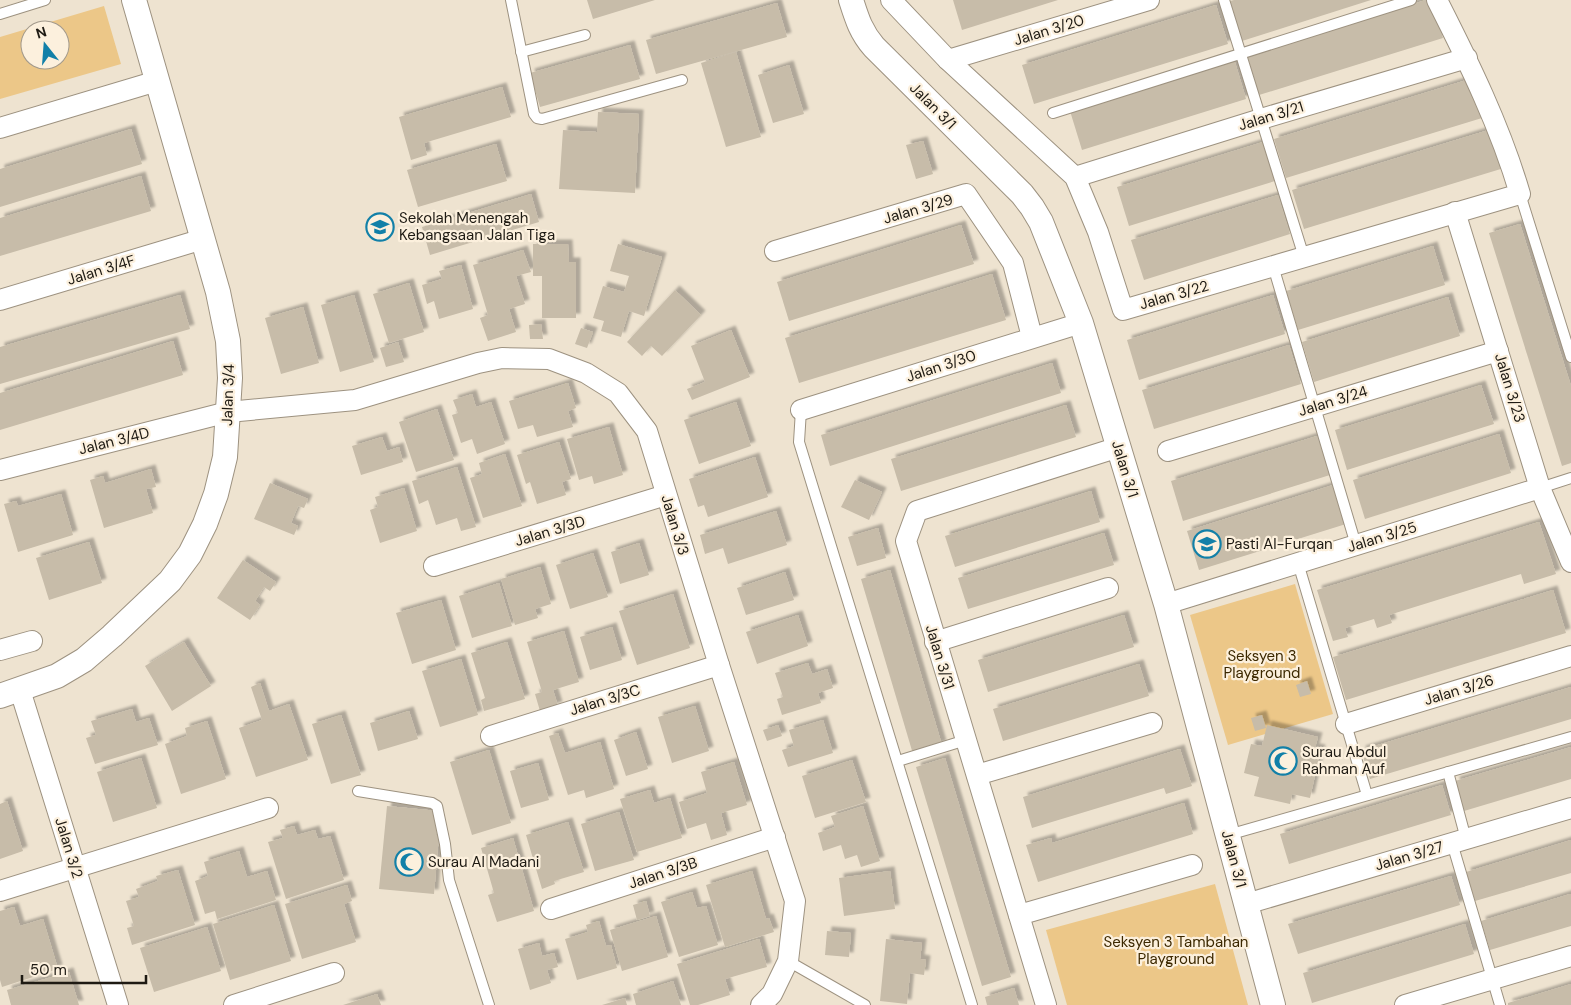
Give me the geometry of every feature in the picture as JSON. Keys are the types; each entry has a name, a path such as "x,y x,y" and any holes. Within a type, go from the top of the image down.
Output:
{"street":[{"name":"Jalan 3/4","path":"10,693 57,676 84,660 170,581 190,554 205,524 216,494 225,456 230,378 228,340 218,292 134,0"},
{"name":"Jalan 3/1","path":"851,0 857,20 874,48 1022,194 1041,222 1081,323 1166,604 1273,1005"},
{"name":"Jalan 3/20","path":"948,60 1149,0"},
{"path":"1437,0 1467,58 1506,151 1520,194"},
{"name":"Jalan 3/22","path":"893,1 948,60 1075,177 1098,232 1122,310 1520,194"},
{"name":"Jalan 3/21","path":"1075,177 1467,58"},
{"path":"0,128 157,81"},
{"name":"Jalan 3/29","path":"776,251 966,194 1013,263 1032,337"},
{"name":"Jalan 3/23","path":"1455,212 1540,488 1571,562"},
{"name":"Jalan 3/4F","path":"0,300 203,239"},
{"name":"Jalan 3/30","path":"801,410 1081,323"},
{"name":"Jalan 3/24","path":"1168,451 1498,351"},
{"name":"Jalan 3/3","path":"228,412 355,400 478,363 502,358 549,359 586,373 618,393 647,431 719,665 795,901 788,961 772,994 761,1005"},
{"name":"Jalan 3/4D","path":"0,470 228,412"},
{"name":"Jalan 3/31","path":"1046,1005 906,541 917,511 1119,447"},
{"name":"Jalan 3/25","path":"1166,604 1540,488"},
{"name":"Jalan 3/3D","path":"434,566 666,495"},
{"path":"935,642 1108,588"},
{"path":"0,650 32,641"},
{"name":"Jalan 3/26","path":"1346,724 1571,656"},
{"name":"Jalan 3/3C","path":"491,736 719,665"},
{"name":"Jalan 3/2","path":"10,693 75,868 118,1005"},
{"path":"977,775 1152,723"},
{"path":"0,891 268,808"},
{"name":"Jalan 3/27","path":"1246,904 1571,808"},
{"name":"Jalan 3/3B","path":"551,909 775,837"},
{"path":"1019,915 1192,865"},
{"path":"1405,1005 1571,956"},
{"path":"234,1005 334,973"}],"lane":[{"path":"0,14 45,0"},
{"path":"511,0 534,114 537,118 542,119 682,80"},
{"path":"1224,0 1304,257"},
{"path":"1053,113 1412,0"},
{"path":"521,52 585,35"},
{"path":"1520,194 1571,357"},
{"path":"1273,266 1356,545"},
{"path":"801,410 799,442 972,1005"},
{"path":"1540,488 1571,478"},
{"path":"1298,563 1368,795"},
{"path":"1228,835 1571,737"},
{"path":"898,761 966,740"},
{"path":"1448,772 1459,841 1500,1005"},
{"path":"358,791 432,803 437,806 445,844 449,880 489,1005"},
{"path":"788,961 865,1005"}],"green space":[{"path":"104,6 121,64 0,99 0,37 20,31 20,70 70,70 70,20 57,20"},
{"name":"Seksyen 3 Playground","path":"1295,584 1333,714 1228,745 1190,615"},
{"name":"Seksyen 3 Tambahan Playground","path":"1215,884 1248,1005 1067,1005 1046,930"}],"building":[{"path":"587,0 655,0 593,19"},
{"path":"953,0 1058,0 962,30"},
{"path":"1371,0 1242,41 1230,1"},
{"path":"1431,0 1443,38 1259,95 1247,55"},
{"path":"777,3 787,37 656,74 646,40"},
{"path":"1216,5 1228,44 1034,104 1022,65"},
{"path":"630,45 640,79 540,107 530,73"},
{"path":"736,52 761,137 726,147 701,63"},
{"path":"1234,59 1246,99 1082,150 1070,111"},
{"path":"789,65 804,114 773,123 758,75"},
{"path":"1470,79 1482,118 1286,178 1274,139"},
{"path":"502,87 511,117 424,143 427,155 411,160 399,117"},
{"path":"598,112 639,114 635,193 559,189 563,130 597,132"},
{"path":"131,129 142,164 0,207 0,169"},
{"path":"1492,129 1504,168 1304,229 1292,190"},
{"path":"923,141 933,174 916,179 906,145"},
{"path":"1263,142 1275,181 1129,226 1117,187"},
{"path":"496,144 507,181 418,207 407,170"},
{"path":"141,176 151,211 0,256 0,218"},
{"path":"531,194 539,222 430,255 422,227"},
{"path":"1278,195 1290,234 1144,280 1131,240"},
{"path":"1520,224 1571,386 1571,463 1562,466 1489,233"},
{"path":"961,225 974,264 789,321 777,282"},
{"path":"533,244 568,244 569,262 576,262 576,318 542,318 542,276 533,276"},
{"path":"618,244 662,257 644,316 629,311 621,337 601,331 604,321 593,318 603,286 624,292 629,276 610,271"},
{"path":"1433,246 1445,285 1298,330 1286,291"},
{"path":"523,250 531,272 516,276 525,304 509,309 516,332 488,341 480,318 488,315 473,265"},
{"path":"461,265 473,309 439,319 434,301 427,304 422,285 442,279 439,271"},
{"path":"992,274 1006,320 799,383 785,338"},
{"path":"409,283 424,332 389,343 373,294"},
{"path":"675,290 701,315 662,356 651,346 642,356 627,342"},
{"path":"180,295 190,329 0,384 0,347"},
{"path":"354,295 374,362 340,372 321,305"},
{"path":"1273,295 1285,334 1139,380 1127,340"},
{"path":"1448,297 1460,336 1314,382 1302,342"},
{"path":"303,307 319,363 281,374 265,318"},
{"path":"541,324 543,339 530,339 529,325"},
{"path":"581,328 593,332 587,348 575,344"},
{"path":"731,330 750,377 692,400 687,389 705,382 691,346"},
{"path":"173,341 183,375 0,430 0,393"},
{"path":"398,342 404,362 386,367 380,348"},
{"path":"1289,345 1301,384 1154,429 1142,390"},
{"path":"1052,363 1061,393 830,466 821,435"},
{"path":"568,383 576,408 568,411 573,427 537,437 533,425 518,429 509,401"},
{"path":"1481,385 1494,424 1347,470 1335,430"},
{"path":"472,394 476,407 491,402 505,444 477,454 472,439 461,443 452,415 458,413 453,400"},
{"path":"736,402 751,446 699,464 684,420"},
{"path":"1066,405 1076,437 901,491 891,459"},
{"path":"437,409 454,460 416,472 399,422"},
{"path":"609,427 623,475 594,484 592,476 579,480 567,439"},
{"path":"1499,434 1511,473 1365,519 1353,480"},
{"path":"1317,436 1330,475 1183,521 1171,481"},
{"path":"382,437 387,451 399,447 403,462 361,475 352,446"},
{"path":"559,442 571,479 562,482 566,495 537,504 530,482 526,484 517,455"},
{"path":"505,454 522,506 483,518 470,478 482,474 479,463"},
{"path":"755,457 768,497 708,517 704,505 698,507 689,479"},
{"path":"457,467 476,527 461,531 457,518 436,525 428,500 419,504 412,481"},
{"path":"151,469 156,487 146,489 153,513 104,528 90,480 103,476 105,483"},
{"path":"855,480 882,492 869,520 841,507"},
{"path":"270,483 308,499 304,508 298,506 291,523 298,526 294,535 254,519"},
{"path":"1333,485 1346,524 1199,570 1187,531"},
{"path":"404,488 417,531 380,543 370,510 378,507 375,497"},
{"path":"1091,491 1100,522 955,567 945,536"},
{"path":"61,494 73,535 18,552 4,504 16,501 18,506"},
{"path":"776,511 787,545 728,564 723,548 705,554 700,535"},
{"path":"1539,522 1556,574 1524,584 1521,574 1389,615 1392,623 1377,628 1374,619 1345,628 1348,637 1333,641 1317,590"},
{"path":"878,528 886,558 857,566 848,537"},
{"path":"1104,533 1114,565 968,609 958,578"},
{"path":"89,542 102,583 49,600 36,558"},
{"path":"639,543 649,575 620,584 611,552"},
{"path":"593,553 608,597 570,609 556,565"},
{"path":"243,560 276,582 270,591 264,587 255,601 260,605 250,620 217,598"},
{"path":"540,567 551,604 535,609 538,618 515,625 501,579"},
{"path":"890,570 942,745 913,754 861,579"},
{"path":"785,572 794,600 746,615 737,588"},
{"path":"499,583 512,626 472,638 459,596"},
{"path":"1553,590 1566,633 1346,700 1333,657"},
{"path":"673,594 690,648 637,665 619,611"},
{"path":"441,600 456,650 412,664 396,613"},
{"path":"798,615 808,646 757,664 746,632"},
{"path":"1124,615 1134,647 988,692 978,660"},
{"path":"612,627 622,660 590,670 580,637"},
{"path":"564,631 579,682 553,690 558,706 540,711 535,694 542,692 527,642"},
{"path":"184,642 211,686 172,711 145,666"},
{"path":"507,642 525,699 484,711 481,700 485,698 471,653"},
{"path":"461,659 478,715 440,727 422,671"},
{"path":"808,663 812,674 827,669 833,688 818,693 821,703 782,715 777,699 783,697 775,673"},
{"path":"1139,664 1149,696 1003,741 993,709"},
{"path":"1307,681 1311,694 1300,697 1296,685"},
{"path":"260,683 269,711 289,704 308,760 256,777 239,728 262,720 251,687"},
{"path":"1571,687 1571,719 1370,779 1361,750"},
{"path":"695,706 709,751 672,763 658,717"},
{"path":"132,709 136,722 149,718 158,745 95,764 86,738 96,735 91,721"},
{"path":"409,711 418,739 378,751 370,723"},
{"path":"341,715 361,775 331,784 312,724"},
{"path":"1262,715 1266,728 1255,731 1251,718"},
{"path":"823,720 833,753 788,767 782,750 794,746 789,730"},
{"path":"207,721 226,779 181,794 165,744 187,736 185,728"},
{"path":"778,725 782,736 767,741 763,730"},
{"name":"Surau Abdul Rahman Auf","path":"1267,725 1318,737 1315,748 1321,749 1310,798 1292,794 1290,804 1254,796 1259,777 1244,773 1251,744 1262,746"},
{"path":"636,732 648,769 626,776 614,740"},
{"path":"558,733 565,753 600,742 614,789 586,798 584,790 568,795 549,736"},
{"path":"1571,747 1571,779 1464,811 1455,781"},
{"path":"1180,749 1192,786 1166,794 1164,788 1032,828 1023,797"},
{"path":"489,750 511,823 472,835 450,762"},
{"path":"141,758 157,808 113,822 97,772"},
{"path":"945,758 1011,977 982,986 916,767"},
{"path":"852,760 866,802 815,818 802,776"},
{"path":"734,762 747,805 721,813 727,835 711,840 706,823 687,829 679,802 707,793 701,772"},
{"path":"538,763 549,800 521,808 510,771"},
{"path":"1442,785 1451,815 1289,864 1280,834"},
{"path":"650,790 654,803 670,798 682,838 637,852 620,799"},
{"path":"7,801 23,851 0,859 0,804"},
{"path":"1184,803 1193,834 1038,882 1026,845 1051,838 1052,843"},
{"name":"Surau Al Madani","path":"387,806 438,811 436,835 439,835 434,894 379,889"},
{"path":"863,806 880,861 861,867 857,855 845,859 841,845 823,851 818,833 835,827 831,816"},
{"path":"619,812 634,860 595,871 581,824"},
{"path":"568,822 584,872 554,881 555,884 542,889 526,835"},
{"path":"294,826 297,835 315,830 318,839 330,836 344,880 286,899 268,842 283,838 280,830"},
{"path":"513,838 534,911 497,922 488,895 494,893 481,848"},
{"path":"1571,840 1571,873 1475,901 1466,872"},
{"path":"239,851 247,877 267,871 276,900 217,919 215,911 205,914 195,881 208,876 204,862"},
{"path":"178,870 195,925 132,945 127,928 134,926 126,901 139,897 136,889 158,881 156,876"},
{"path":"752,871 766,919 769,918 774,932 725,947 706,885"},
{"path":"890,871 895,909 844,916 839,878"},
{"path":"1451,876 1460,905 1298,954 1288,924"},
{"path":"347,885 352,901 344,904 356,942 302,959 285,904"},
{"path":"692,892 697,908 706,906 718,945 679,957 661,902"},
{"path":"1571,894 1571,926 1490,950 1481,921"},
{"path":"646,901 650,916 637,920 633,905"},
{"path":"274,905 291,961 230,980 213,924"},
{"path":"14,907 20,926 43,919 58,969 2,987 0,980 0,911"},
{"path":"656,916 668,957 622,971 610,930"},
{"path":"599,921 606,946 611,945 617,968 577,980 565,939 588,932 586,925"},
{"path":"1465,924 1474,954 1312,1003 1303,973"},
{"path":"207,927 221,971 154,992 140,948"},
{"path":"827,931 851,933 849,957 825,955"},
{"path":"759,939 767,967 725,979 730,995 698,1005 690,1005 677,964"},
{"path":"886,939 922,943 920,959 926,960 924,975 910,973 907,1004 880,1001"},
{"path":"539,943 542,956 554,953 558,967 547,970 551,983 530,990 518,949"},
{"path":"69,972 79,1005 11,1005 7,990"},
{"path":"673,981 681,1005 636,1005 633,994"},
{"path":"1571,984 1571,1005 1508,1005 1508,1003"},
{"path":"1014,988 1019,1005 987,1005 985,997"},
{"path":"377,994 381,1005 343,1005"},
{"path":"625,998 627,1005 602,1005"}],"place":[{"name":"Sekolah Menengah Kebangsaan Jalan Tiga","path":"380,227"},
{"name":"Pasti Al-Furqan","path":"1207,544"},
{"name":"Surau Abdul Rahman Auf","path":"1283,761"},
{"name":"Surau Al Madani","path":"409,862"}]}
